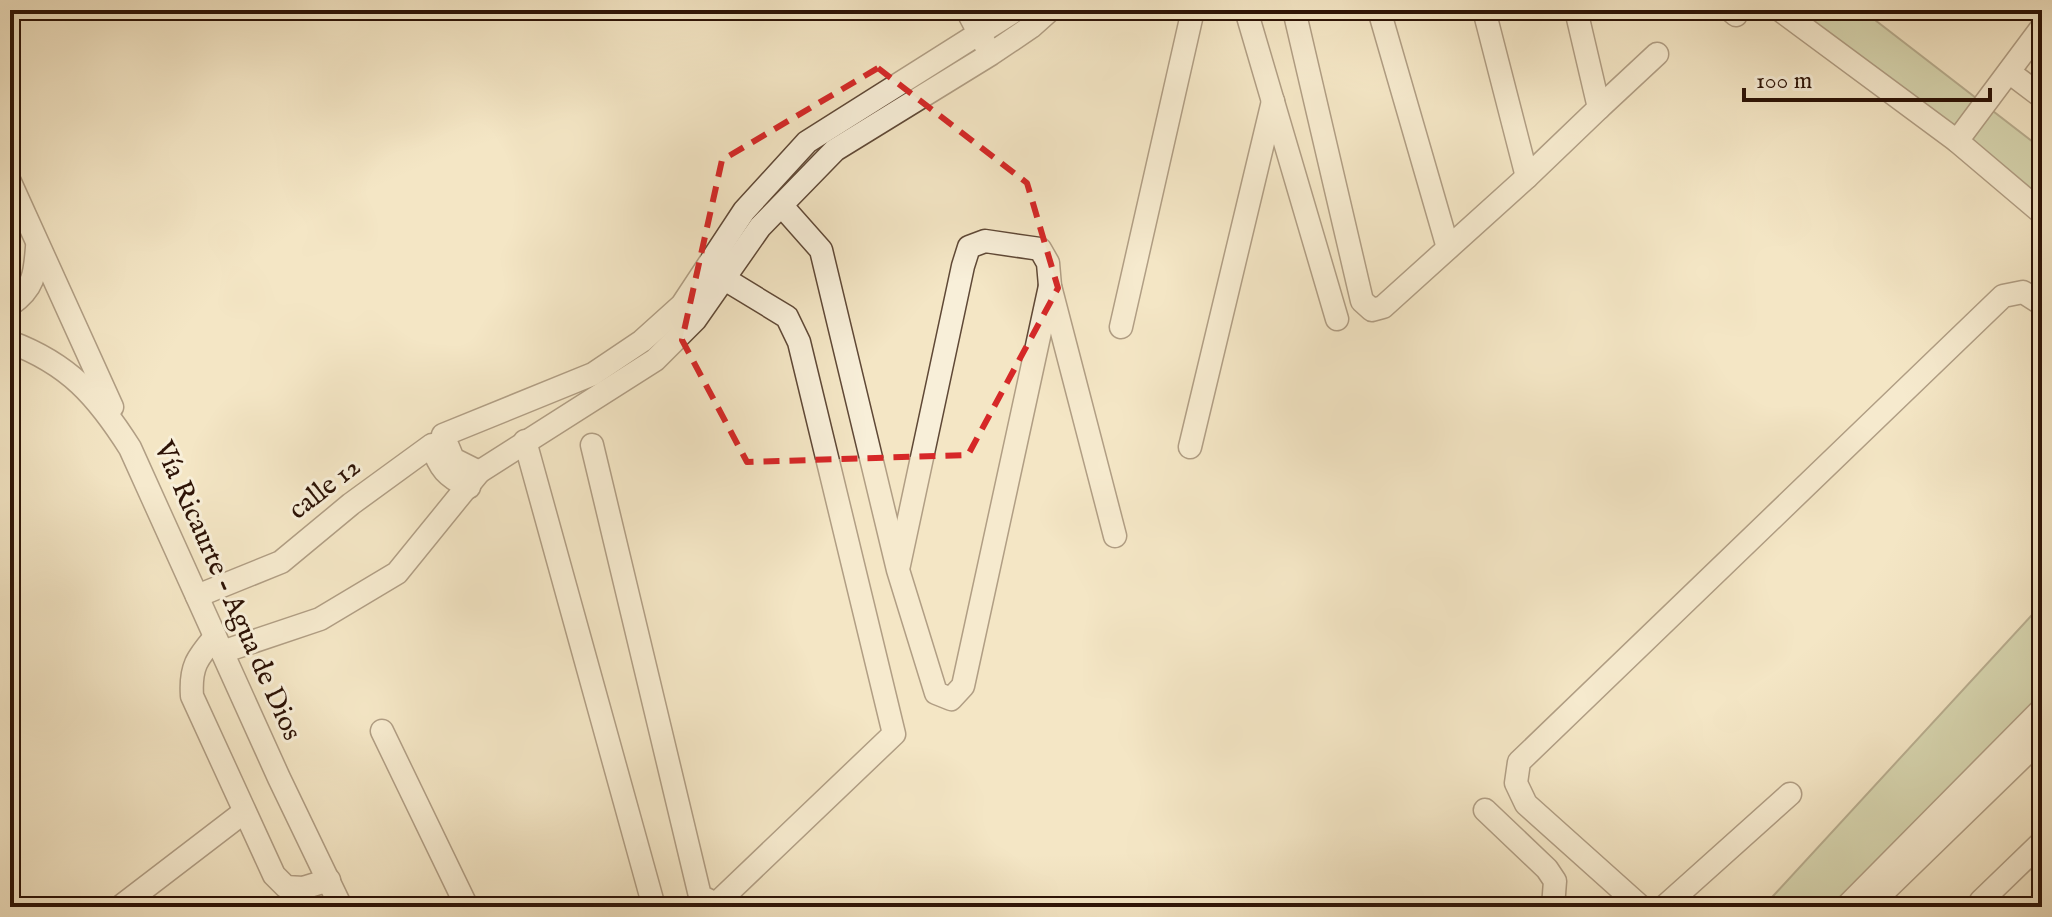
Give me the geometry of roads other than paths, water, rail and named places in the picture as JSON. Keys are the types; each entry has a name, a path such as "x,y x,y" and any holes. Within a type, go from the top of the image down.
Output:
{"street":[{"path":"967,10 991,54"},
{"path":"329,880 303,888 286,887 274,875 192,696 191,675 199,656 218,645 320,619 397,573 474,480 525,441 655,360 688,312 744,211 807,142 1016,10"},
{"path":"474,480 453,459 443,435 593,374 688,312 723,278 760,227 835,150 991,54 1050,10"},
{"path":"1121,327 1193,10"},
{"path":"1246,10 1337,319"},
{"path":"1294,10 1362,301 1372,310 1383,307 1657,54"},
{"path":"1379,10 1448,248"},
{"path":"1484,10 1527,177"},
{"path":"1576,10 1599,108"},
{"path":"1780,10 1957,141 2042,213"},
{"path":"1957,141 2042,27"},
{"path":"2009,72 2042,97"},
{"path":"1190,447 1273,101"},
{"path":"10,182 130,448"},
{"path":"782,206 821,250 898,570 936,693 951,699 963,686 1050,286"},
{"path":"744,211 760,227"},
{"path":"898,570 969,247 985,241 1040,249 1048,263 1050,286 1115,536"},
{"path":"10,305 25,294 35,273 37,242"},
{"path":"592,445 700,896 716,904 894,734 799,342 787,317 723,278"},
{"path":"1641,907 1526,804 1516,783 1519,762 2003,296 2023,292 2042,304"},
{"name":"Vía Ricaurte - Agua de Dios","path":"10,342 34,351 72,375 100,403 130,448 279,778 341,907"},
{"path":"525,441 654,907"},
{"name":"calle 12","path":"197,596 281,562 351,504 432,445 438,465 456,481 474,480"},
{"path":"1846,907 2042,709"},
{"path":"382,731 467,907"},
{"path":"1868,907 2042,738"},
{"path":"1664,907 1790,794"},
{"path":"1485,810 1547,869 1555,881 1553,907"},
{"path":"120,907 244,812"},
{"path":"1981,901 2042,842"}]}
